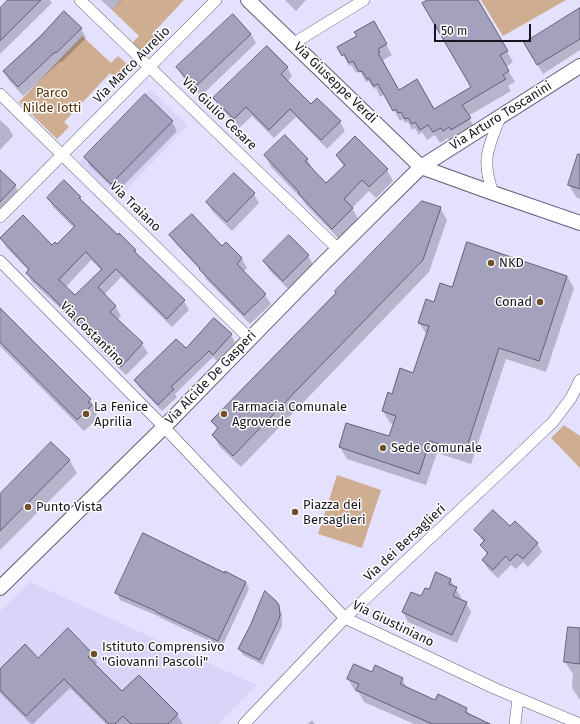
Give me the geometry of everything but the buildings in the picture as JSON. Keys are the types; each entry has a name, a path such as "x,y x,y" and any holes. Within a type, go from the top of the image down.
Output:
{"street":[{"name":"Via Giulio Cesare","path":"80,0 338,249"},
{"name":"Via Marco Aurelio","path":"0,217 216,0"},
{"name":"Via Giuseppe Verdi","path":"248,0 421,167"},
{"path":"294,43 364,0"},
{"name":"Via Arturo Toscanini","path":"421,167 580,66"},
{"name":"Via Traiano","path":"0,94 250,339"},
{"path":"493,193 488,177 486,158 490,142 500,117"},
{"path":"421,167 580,223"},
{"name":"Via Alcide De Gasperi","path":"0,588 164,427 338,249 421,167"},
{"name":"Via Costantino","path":"0,261 164,427"},
{"name":"Via dei Bersaglieri","path":"244,724 345,618 553,422 571,398 580,380"},
{"name":"Via Giustiniano","path":"164,427 345,618 518,698 580,724"},
{"path":"515,724 518,698"}],"shaded area":[{"path":"150,89 188,126 117,199 79,162"},
{"name":"Istituto Comprensivo \"Giovanni Pascoli\"","path":"30,582 257,685 218,724 0,724 0,611"}],"green space":[{"path":"121,0 184,0 152,34 157,40 144,54 132,43 139,36 112,10"},
{"path":"481,0 566,0 503,36"},
{"name":"Parco Nilde Iotti","path":"82,36 111,63 118,56 129,66 117,80 110,73 64,122 69,127 57,139 19,102"},
{"path":"564,425 580,436 580,468 551,438"},
{"path":"337,475 381,490 362,548 318,534"}],"place":[{"name":"NKD","path":"491,263"},
{"name":"Conad","path":"540,302"},
{"name":"La Fenice Aprilia","path":"86,414"},
{"name":"Farmacia Comunale Agroverde","path":"224,414"},
{"name":"Sede Comunale","path":"383,448"},
{"name":"Punto Vista","path":"28,507"},
{"name":"Piazza dei Bersaglieri","path":"295,512"},
{"name":"Istituto Comprensivo \"Giovanni Pascoli\"","path":"94,654"}]}
